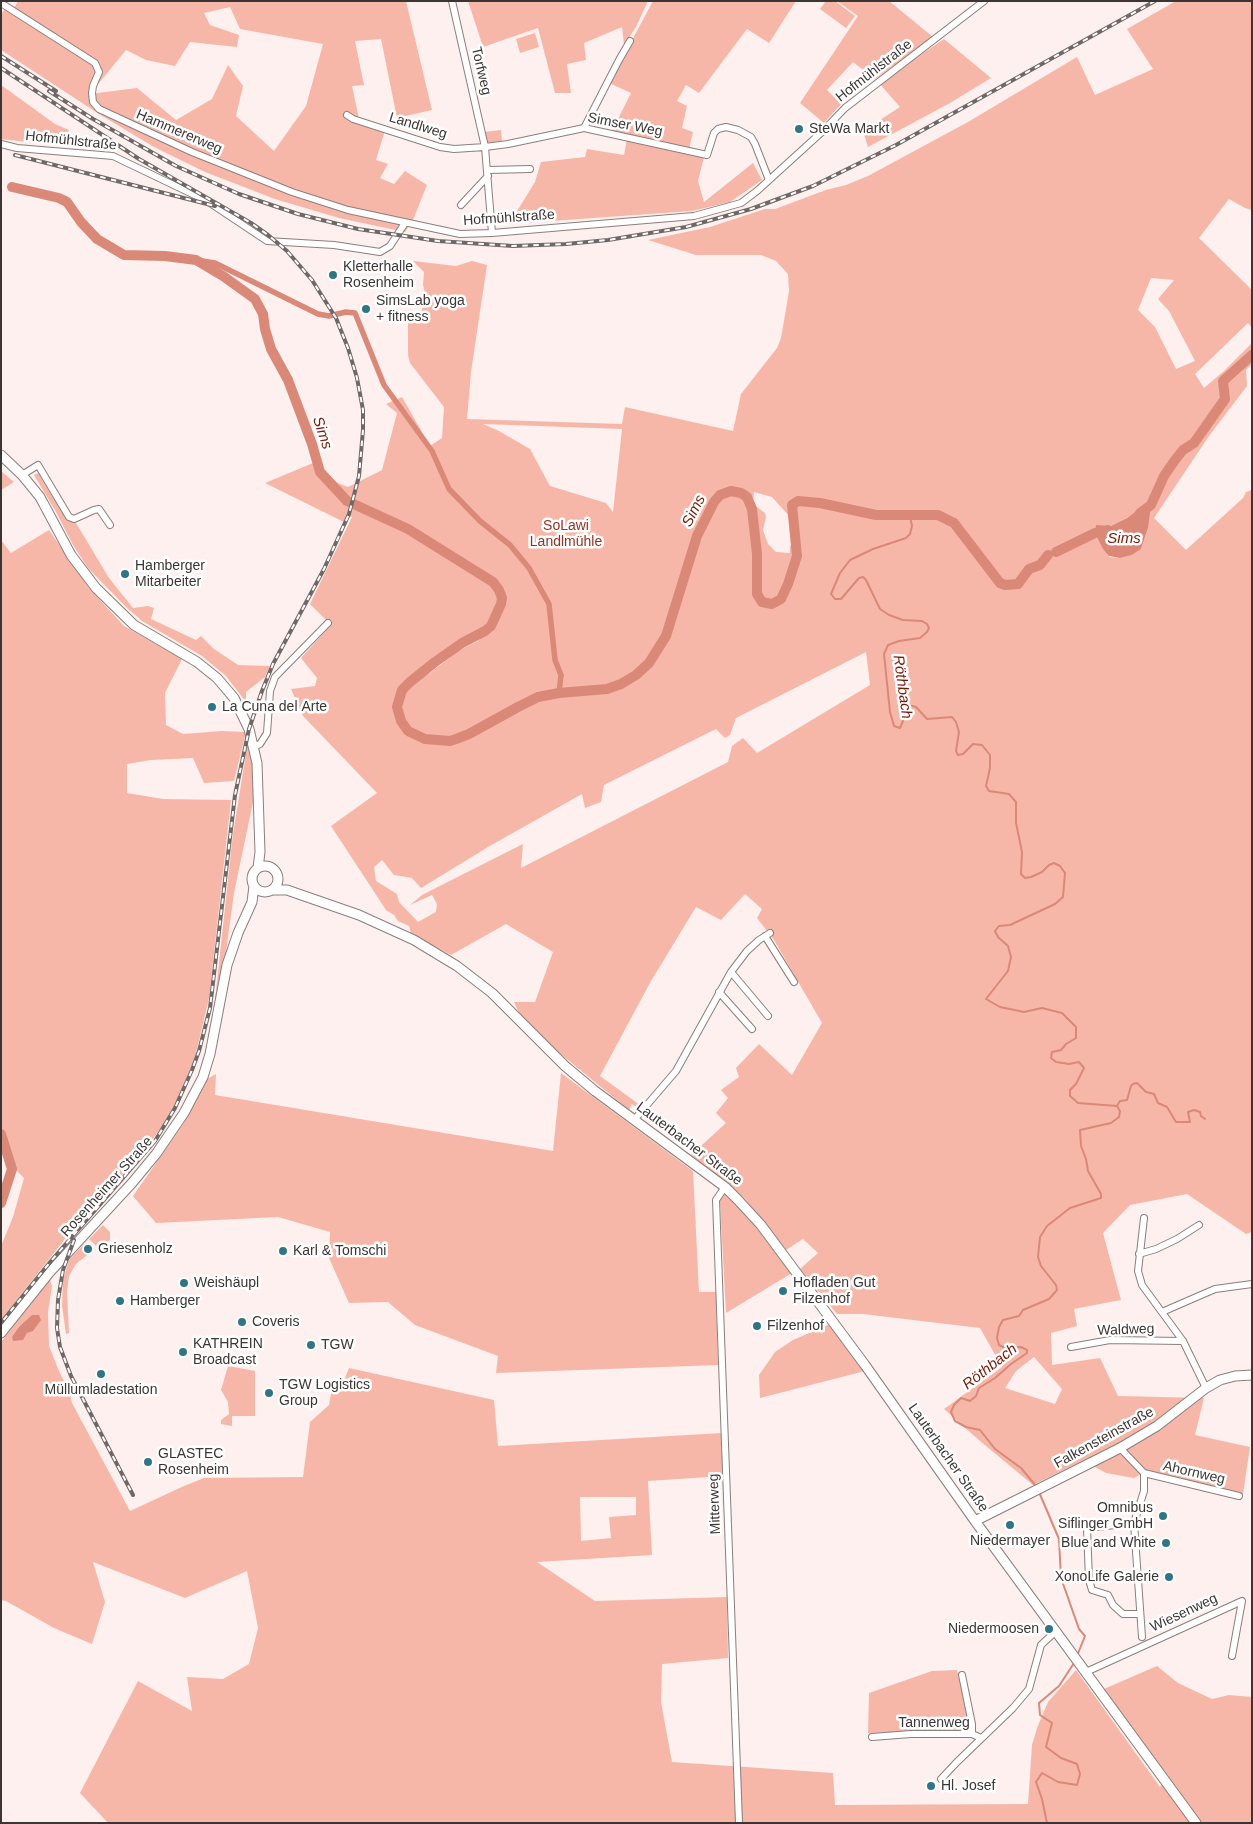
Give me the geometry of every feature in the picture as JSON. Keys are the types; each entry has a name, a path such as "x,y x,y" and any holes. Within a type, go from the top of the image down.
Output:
{"street":[{"name":"Torfweg","path":"452,1 485,146"},
{"name":"Hofmühlstraße","path":"1,144 17,148 113,156 207,201 267,240 334,245 380,252 390,246 404,223 453,234 492,233 694,216 741,202 769,180 823,131 845,108 984,1"},
{"name":"Hammererweg","path":"1,3 95,63 99,72 92,93 93,102 99,109 192,152 292,192 348,210 404,223"},
{"path":"584,128 630,41"},
{"name":"Landlweg","path":"347,114 353,119 440,148 454,149 485,146"},
{"name":"Simser Weg","path":"485,146 508,144 584,128 707,155 714,133 723,127 748,135 754,140 769,180"},
{"path":"485,146 492,233"},
{"path":"461,205 488,173 530,169"},
{"path":"1,455 22,474 40,497 65,545 86,577 134,625 197,662 217,678 234,698 242,713 254,747 258,776 257,812 260,852 258,868 252,876 254,886 259,890 268,891 276,885 278,878"},
{"path":"22,474 38,464 69,517 74,519 99,509 110,525"},
{"path":"254,747 260,744 267,733 269,698 275,677 328,623"},
{"path":"260,852 268,866 276,872 287,890"},
{"path":"258,868 268,866"},
{"name":"Rosenheimer Straße","path":"1,1333 54,1267 150,1161 184,1113 202,1077 210,1054 227,965 238,933 252,902 254,886"},
{"name":"Lauterbacher Straße","path":"268,891 287,890 359,915 414,940 457,966 492,993 565,1066 725,1188 760,1225 870,1372 975,1520 1196,1823"},
{"name":"Rosenheimer Straße","path":"252,902 268,891"},
{"path":"634,1120 676,1071 731,972 747,951 768,934 794,982"},
{"path":"731,972 768,1016"},
{"path":"720,992 752,1029"},
{"name":"Mitterweg","path":"725,1188 716,1200 739,1823"},
{"name":"Waldweg","path":"1144,1218 1138,1271 1142,1285 1183,1341 1206,1388"},
{"path":"1139,1254 1156,1249 1177,1239 1199,1225"},
{"path":"1162,1312 1215,1288 1252,1284"},
{"name":"Waldweg","path":"1071,1347 1110,1340 1183,1341"},
{"name":"Falkensteinstraße","path":"975,1520 1120,1448 1157,1426 1206,1388 1220,1380 1235,1376 1252,1375"},
{"path":"1120,1448 1144,1473 1144,1491 1134,1523 1142,1637"},
{"name":"Ahornweg","path":"1144,1473 1239,1496"},
{"path":"1134,1523 1087,1528 1089,1580 1092,1590 1108,1595 1113,1605 1123,1614 1140,1614"},
{"name":"Wiesenweg","path":"1084,1669 1242,1601 1232,1656"},
{"name":"Tannenweg","path":"872,1737 911,1734 972,1734 981,1738 1013,1708 1029,1689 1041,1645 1056,1631"},
{"path":"962,1675 972,1724 972,1734"},
{"path":"941,1779 981,1738"}],"green space":[{"path":"18,1 406,1 432,110 397,118 381,39 355,41 364,85 352,86 359,119 386,127 376,160 388,164 380,178 394,184 405,171 427,185 413,220 405,232 339,218 275,199 205,172 154,147 99,114 1,50 1,14 6,8 12,12","holes":["230,7 240,29 323,44 306,106 274,151 236,116 243,86 228,65 212,99 176,120 137,88 90,94 126,50 146,60 175,66 190,42 237,47 239,35 210,25 204,13","233,167 294,191 291,195 233,172"]},
{"path":"468,1 648,1 636,27 624,45 622,27 584,43 586,60 567,64 571,93 555,93 538,28 483,47"},
{"path":"653,1 796,1 769,43 747,29 699,93 686,85 677,101 687,106 682,128 693,132 689,149 612,131 631,93 609,83"},
{"path":"826,1 835,1 855,16 846,28 820,9"},
{"path":"837,1 889,1 933,37 875,79 853,62 827,90 841,104 824,123 800,103 858,16"},
{"name":"SoLawi Landlmühle","path":"1176,1 1252,1 1252,210 1229,199 1199,238 1252,290 1252,328 1248,323 1195,374 1204,388 1252,343 1252,364 1246,370 1247,386 1209,436 1154,518 1186,550 1243,498 1246,492 1252,490 1252,1232 1246,1234 1187,1194 1130,1205 1103,1233 1121,1300 1074,1309 1077,1326 1051,1333 1052,1365 1100,1358 1118,1396 1204,1398 1195,1435 1250,1447 1243,1494 1153,1472 1141,1474 1134,1478 1106,1473 1093,1466 1088,1458 1033,1485 944,1409 1002,1367 980,1328 863,1314 837,1314 800,1269 818,1253 803,1239 786,1250 745,1199 691,1155 726,1123 716,1113 728,1098 721,1090 739,1077 736,1068 759,1044 792,1075 822,1023 774,940 757,918 762,909 745,894 721,920 696,907 651,981 600,1076 640,1105 638,1108 632,1104 629,1110 557,1051 519,1013 514,1002 535,1002 553,952 506,924 451,955 411,934 409,926 398,921 394,915 386,910 331,826 377,793 303,716 291,689 315,686 317,678 301,658 331,625 310,604 352,517 347,516 344,522 265,483 313,463 335,482 348,487 382,470 397,413 386,404 402,397 430,446 442,438 444,407 410,363 408,355 408,320 415,319 418,321 426,297 423,285 424,272 413,261 456,266 472,261 487,265 471,372 467,419 622,424 625,407 733,431 741,394 777,348 781,338 789,291 788,274 776,261 761,255 696,255 648,240 710,227 765,209 775,209 868,176 968,122 1077,57 1095,95 1153,69 1127,29","holes":["1151,278 1174,280 1158,299 1169,311 1195,361 1176,369 1155,327 1138,310","483,424 622,429 613,512 606,503 550,486 530,449","754,492 772,497 789,516 793,545 790,546 790,553 776,552 768,544 763,530 765,513 753,504","1144,505 1148,528 1141,549 1132,555 1120,558 1109,557 1111,526 1127,518","481,638 458,651 425,676 423,674 439,660 466,642","866,652 870,685 757,753 743,738 732,746 728,762 521,868 523,844 422,895 410,905 432,895 437,904 436,912 418,922 399,902 397,894 376,881 374,867 382,860 394,875 412,878 421,888 488,847 582,794 585,808 601,802 604,785 716,729 725,738 730,735 736,718","1034,1357 1062,1389 1055,1404 1005,1388 1016,1371"]},
{"path":"535,33 539,47 520,53 516,39"},
{"path":"944,39 991,78 950,103 868,147 863,131 900,107 879,83"},
{"path":"1,85 55,124 69,130 61,146 1,139"},
{"path":"501,130 502,142 487,143 484,132"},
{"path":"627,139 704,157 698,181 704,202 753,163 762,180 730,202 692,211 509,224 535,182 541,162 585,157 587,149 624,155"},
{"path":"1,471 14,482 1,490"},
{"path":"38,473 67,520 76,523 109,578 133,608 148,606 154,608 151,619 196,640 201,636 214,649 238,665 270,666 265,677 246,692 246,702 226,676 202,656 142,621 88,568 34,475"},
{"path":"49,530 89,588 124,626 182,659 165,693 166,725 183,734 222,731 246,732 234,781 204,783 193,758 151,760 127,764 127,793 163,799 231,800 209,998 190,1070 174,1106 161,1128 141,1154 68,1235 1,1320 1,1246 13,1217 24,1178 8,1162 1,1151 1,540 11,553"},
{"path":"248,741 253,760 253,802 234,893 226,952 214,1009 233,834"},
{"path":"561,1073 693,1171 699,1292 716,1292 718,1365 496,1373 498,1356 415,1325 388,1302 349,1303 329,1258 330,1232 278,1217 156,1223 133,1196 184,1123 207,1079 216,1074 215,1095 553,1151"},
{"path":"720,1195 729,1195 744,1212 792,1273 726,1313 720,1202 718,1201"},
{"path":"103,1225 110,1232 110,1240 101,1246 96,1246 89,1239"},
{"path":"84,1244 92,1251 76,1264 69,1276 67,1292 69,1333 66,1334 62,1306 63,1280 69,1260"},
{"path":"50,1280 52,1286 48,1312 49,1346 70,1393 72,1403 130,1511 204,1478 303,1477 310,1422 329,1405 333,1383 343,1383 349,1368 494,1400 498,1446 722,1433 723,1476 648,1481 652,1555 537,1562 595,1601 727,1597 728,1658 662,1664 661,1702 672,1762 833,1773 835,1805 1028,1804 1032,1745 1037,1728 1048,1702 1076,1670 1160,1787 1167,1776 1104,1689 1157,1666 1178,1683 1212,1699 1229,1695 1252,1697 1252,1823 108,1823 80,1793 138,1681 192,1711 187,1677 223,1679 249,1664 258,1628 247,1571 185,1598 93,1562 105,1602 92,1644 54,1628 1,1600 1,1342","holes":["580,1497 636,1497 636,1515 609,1517 611,1538 581,1541"]},
{"path":"830,1324 865,1371 760,1398 759,1375 775,1352 793,1340"},
{"path":"228,1366 255,1371 255,1416 232,1416 232,1426 221,1424 221,1420 229,1414 228,1402 221,1390"},
{"path":"957,1670 969,1722 969,1731 868,1733 869,1693 932,1671"}],"water":[{"name":"Sims","path":"1144,505 1151,505 1148,528 1141,549 1132,555 1120,558 1109,556 1095,533 1096,525 1111,526 1127,518"},
{"path":"32,1315 39,1315 41,1320 33,1331 27,1333 23,1340 13,1341 12,1337 19,1327"}],"waterway":[{"name":"Sims","path":"12,187 59,198 67,202 81,222 97,239 124,255 165,256 196,260 223,276 255,299 263,314 271,349 288,380 312,444 320,472 347,501 408,529 493,582 499,590 502,598 501,604 491,626 435,662 402,690 397,707 401,721 408,731 425,739 450,741 469,734 538,697 559,693 607,689 621,684 636,675 649,663 666,636 697,536 714,502 720,495 731,491 741,493 747,497 752,509 757,554 757,594 762,602 772,604 781,599 788,584 797,556 792,505 798,501 820,503 876,515 938,515 954,523 1000,583 1005,585 1018,584 1029,569 1040,565 1048,555"},
{"name":"Sims","path":"196,260 215,263 318,314 329,316 346,312 355,313 384,385 432,451 449,489 480,521 510,545 529,568 549,604 555,660 561,675 559,693"},
{"name":"Sims","path":"1140,513 1151,505 1164,476 1175,460 1183,450 1194,443 1225,399 1223,381 1252,355"},
{"name":"Röthbach","path":"910,516 912,526 910,534 906,538 873,549 850,560 840,573 831,594 835,599 841,599 859,578 863,577 880,609 889,615 903,620 922,621 927,624 929,628 920,638 899,641 888,645 884,654 890,712 894,726 900,728 903,721 902,711 905,704 916,707 927,719 952,717 956,722 959,732 956,751 958,755 963,754 973,744 982,745 990,755 990,768 986,786 989,791 1009,794 1016,802 1016,823 1022,852 1021,874 1025,878 1031,877 1054,863 1060,866 1065,873 1063,897 1055,904 1010,925 999,926 995,931 998,937 1008,946 1011,957 1008,971 986,999 1000,1007 1024,1012 1042,1008 1062,1013 1076,1027 1076,1038 1066,1044 1061,1050 1052,1052 1051,1058 1056,1062 1069,1064 1079,1062 1084,1068 1076,1084 1070,1090 1070,1096 1078,1103 1117,1106 1120,1111 1119,1117 1111,1123 1080,1130 1081,1146 1088,1171 1101,1194 1101,1198 1070,1208 1047,1226 1040,1237 1038,1257 1041,1266 1056,1285 1057,1290 1049,1299 1023,1310 1019,1316 1003,1320 999,1327 997,1338 999,1345 1005,1348 1021,1347 1027,1350 1027,1353 979,1388 976,1396 970,1401 961,1398 954,1405 951,1412 955,1421 966,1427 980,1430 995,1449 1021,1468 1036,1486"},
{"name":"Sims","path":"1056,552 1095,533 1108,530"},
{"path":"1117,1106 1120,1101 1127,1100 1131,1086 1137,1083 1146,1092 1154,1094 1158,1103 1167,1107 1176,1122 1190,1122 1188,1112 1194,1110 1200,1112 1201,1116 1205,1119"},
{"path":"1,1134 12,1169 1,1203"},
{"name":"Röthbach","path":"1039,1492 1059,1539 1061,1578 1079,1629 1085,1636 1077,1656"},
{"name":"Röthbach","path":"1047,1823 1036,1782 1042,1773 1058,1782 1077,1785 1080,1774 1077,1764 1061,1758 1046,1747 1052,1723 1040,1715 1039,1703 1059,1686 1074,1663"}],"railway":[{"path":"49,91 93,119 176,166 239,194 298,214 358,229 438,241 513,246 566,244 608,240 686,227 751,209 813,186 896,145 1155,1"},
{"path":"1,56 56,91"},
{"path":"1,68 139,159 251,223 287,251 312,280 336,318 357,378 363,410 359,476 349,514 324,569 273,664 249,729 235,795 210,1008 192,1070 175,1108 155,1141 51,1261 1,1323"},
{"path":"15,155 215,206"},
{"path":"74,1240 63,1270 58,1300 57,1328 60,1347 71,1376 133,1495"}],"place":[{"name":"SteWa Markt","path":"799,129"},
{"name":"Kletterhalle Rosenheim","path":"333,275"},
{"name":"SimsLab yoga + fitness","path":"366,309"},
{"name":"Hamberger Mitarbeiter","path":"125,574"},
{"name":"La Cuna del Arte","path":"212,707"},
{"name":"Griesenholz","path":"88,1249"},
{"name":"Karl & Tomschi","path":"283,1251"},
{"name":"Weishäupl","path":"184,1283"},
{"name":"Hofladen Gut Filzenhof","path":"783,1291"},
{"name":"Hamberger","path":"120,1301"},
{"name":"Coveris","path":"242,1322"},
{"name":"Filzenhof","path":"757,1326"},
{"name":"TGW","path":"311,1345"},
{"name":"KATHREIN Broadcast","path":"183,1352"},
{"name":"Müllumladestation","path":"101,1374"},
{"name":"TGW Logistics Group","path":"269,1393"},
{"name":"GLASTEC Rosenheim","path":"148,1462"},
{"name":"Omnibus Siflinger GmbH","path":"1163,1516"},
{"name":"Niedermayer","path":"1010,1525"},
{"name":"Blue and White","path":"1166,1543"},
{"name":"XonoLife Galerie","path":"1169,1577"},
{"name":"Niedermoosen","path":"1049,1629"},
{"name":"Hl. Josef","path":"931,1786"}]}
